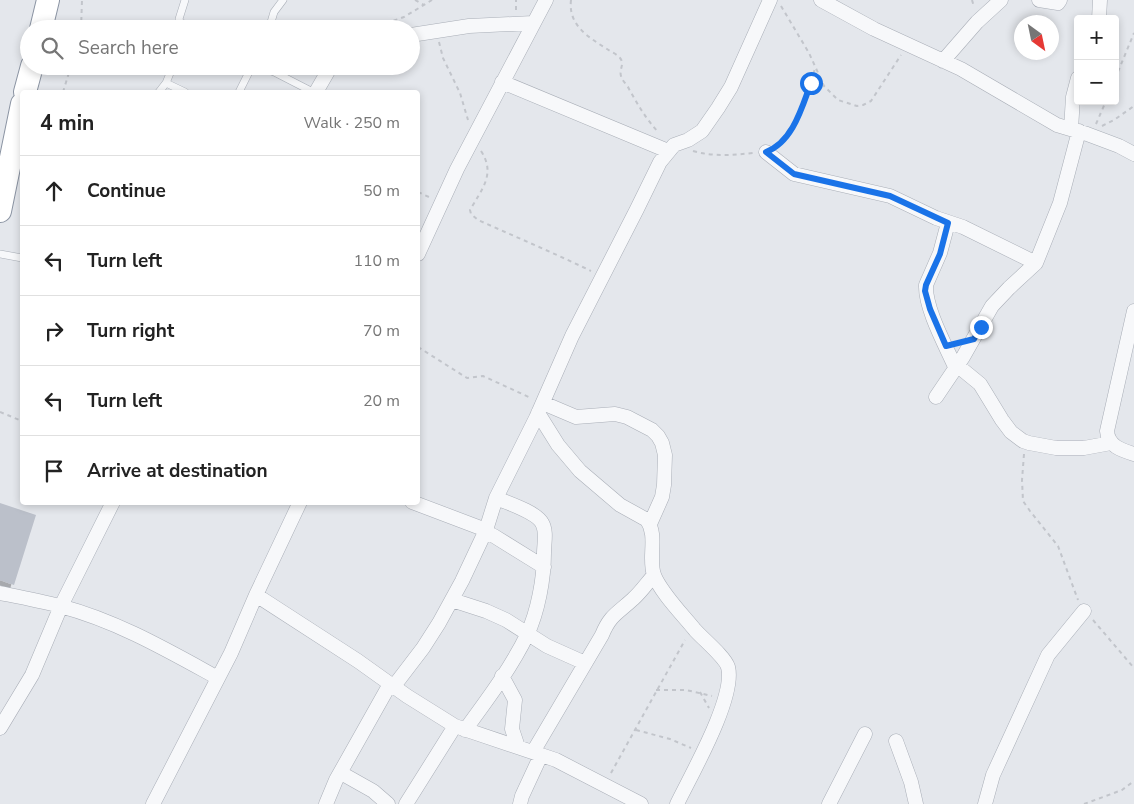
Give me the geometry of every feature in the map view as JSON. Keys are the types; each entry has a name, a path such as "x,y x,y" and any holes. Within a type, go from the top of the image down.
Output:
{"highway":[{"path":"43,20 48,0"},
{"path":"26,90 30,75"},
{"path":"0,211 20,128"}],"street":[{"path":"420,250 473,139 546,0"},
{"path":"326,804 341,773 392,685 423,648 452,600 486,531 496,498 540,408 572,336 660,162 671,148 702,131 718,108 731,87 770,0"},
{"path":"821,0 874,29 961,69 1057,125 1082,131 1134,154"},
{"path":"943,60 977,22 1002,0"},
{"path":"1039,0 1058,3 1060,0"},
{"path":"1099,15 1100,0"},
{"path":"420,33 485,25 533,23"},
{"path":"316,90 325,75"},
{"path":"502,82 671,148"},
{"path":"936,397 957,367 992,306 1036,263 1060,204 1082,131 1075,105"},
{"path":"766,152 794,174 890,196 948,223 963,227 1036,263"},
{"path":"948,223 940,254 925,291 930,309 957,367 980,384 1011,432 1024,441 1056,448 1082,448 1111,443"},
{"path":"1134,311 1107,431 1111,443 1120,449 1134,454"},
{"path":"946,346 974,339"},
{"path":"540,408 572,463 620,505 645,517 650,524"},
{"path":"540,408 576,418 615,414 626,417 652,430 662,443 665,455 664,486 662,497 650,524 654,575 672,602 728,666 724,700 702,753 677,804"},
{"path":"406,804 460,728 490,697 528,634 540,593 544,567 544,530 542,522 536,516 496,498"},
{"path":"0,728 32,675 61,606 112,505"},
{"path":"153,804 231,653 299,505"},
{"path":"420,505 486,531 544,567"},
{"path":"520,804 537,753 613,615 639,594 654,575"},
{"path":"0,593 61,606 114,625 145,638 218,678"},
{"path":"256,595 460,728 556,760 641,804"},
{"path":"452,600 506,620 547,646 585,663"},
{"path":"985,804 993,775 1048,655 1084,611"},
{"path":"502,676 516,700 512,730 518,747"},
{"path":"829,804 865,734"},
{"path":"896,741 911,782 916,804"},
{"path":"341,773 373,791 388,804"}],"lane":[{"path":"180,20 185,0"},
{"path":"272,20 274,12 283,0"},
{"path":"161,90 169,75"},
{"path":"240,90 248,75"},
{"path":"280,75 311,90"},
{"path":"166,83 181,90"},
{"path":"0,254 20,258"}],"path":[{"path":"81,20 82,0"},
{"path":"415,0 424,5"},
{"path":"396,20 432,0"},
{"path":"571,0 571,11 580,30 620,58 622,64 621,78 628,86 637,105 671,148 708,155 734,155 766,152 778,146 801,110 815,69"},
{"path":"777,0 809,53 824,86 832,96 851,105 863,105 871,101 908,45"},
{"path":"433,31 440,43 444,61 460,92 473,139 485,158 489,169 487,179 470,210 472,215 478,220 538,248 557,254 602,277"},
{"path":"1119,70 1134,34"},
{"path":"64,90 68,75"},
{"path":"1082,131 1103,105"},
{"path":"1082,131 1114,120 1134,106"},
{"path":"420,348 466,378 484,376 540,408"},
{"path":"0,412 20,420"},
{"path":"1024,441 1023,501 1058,546 1066,563 1074,594 1084,611 1134,668"},
{"path":"604,785 693,627"},
{"path":"656,690 692,691 724,700"},
{"path":"635,729 670,739 702,753"},
{"path":"1084,804 1122,790 1134,780"}],"building":[{"path":"0,503 36,515 14,585 0,580"}],"route":[{"path":"811,83 793,125 778,146 766,152 794,174 890,196 948,223 940,254 926,285 927,301 946,346 974,339 981,327"}]}
